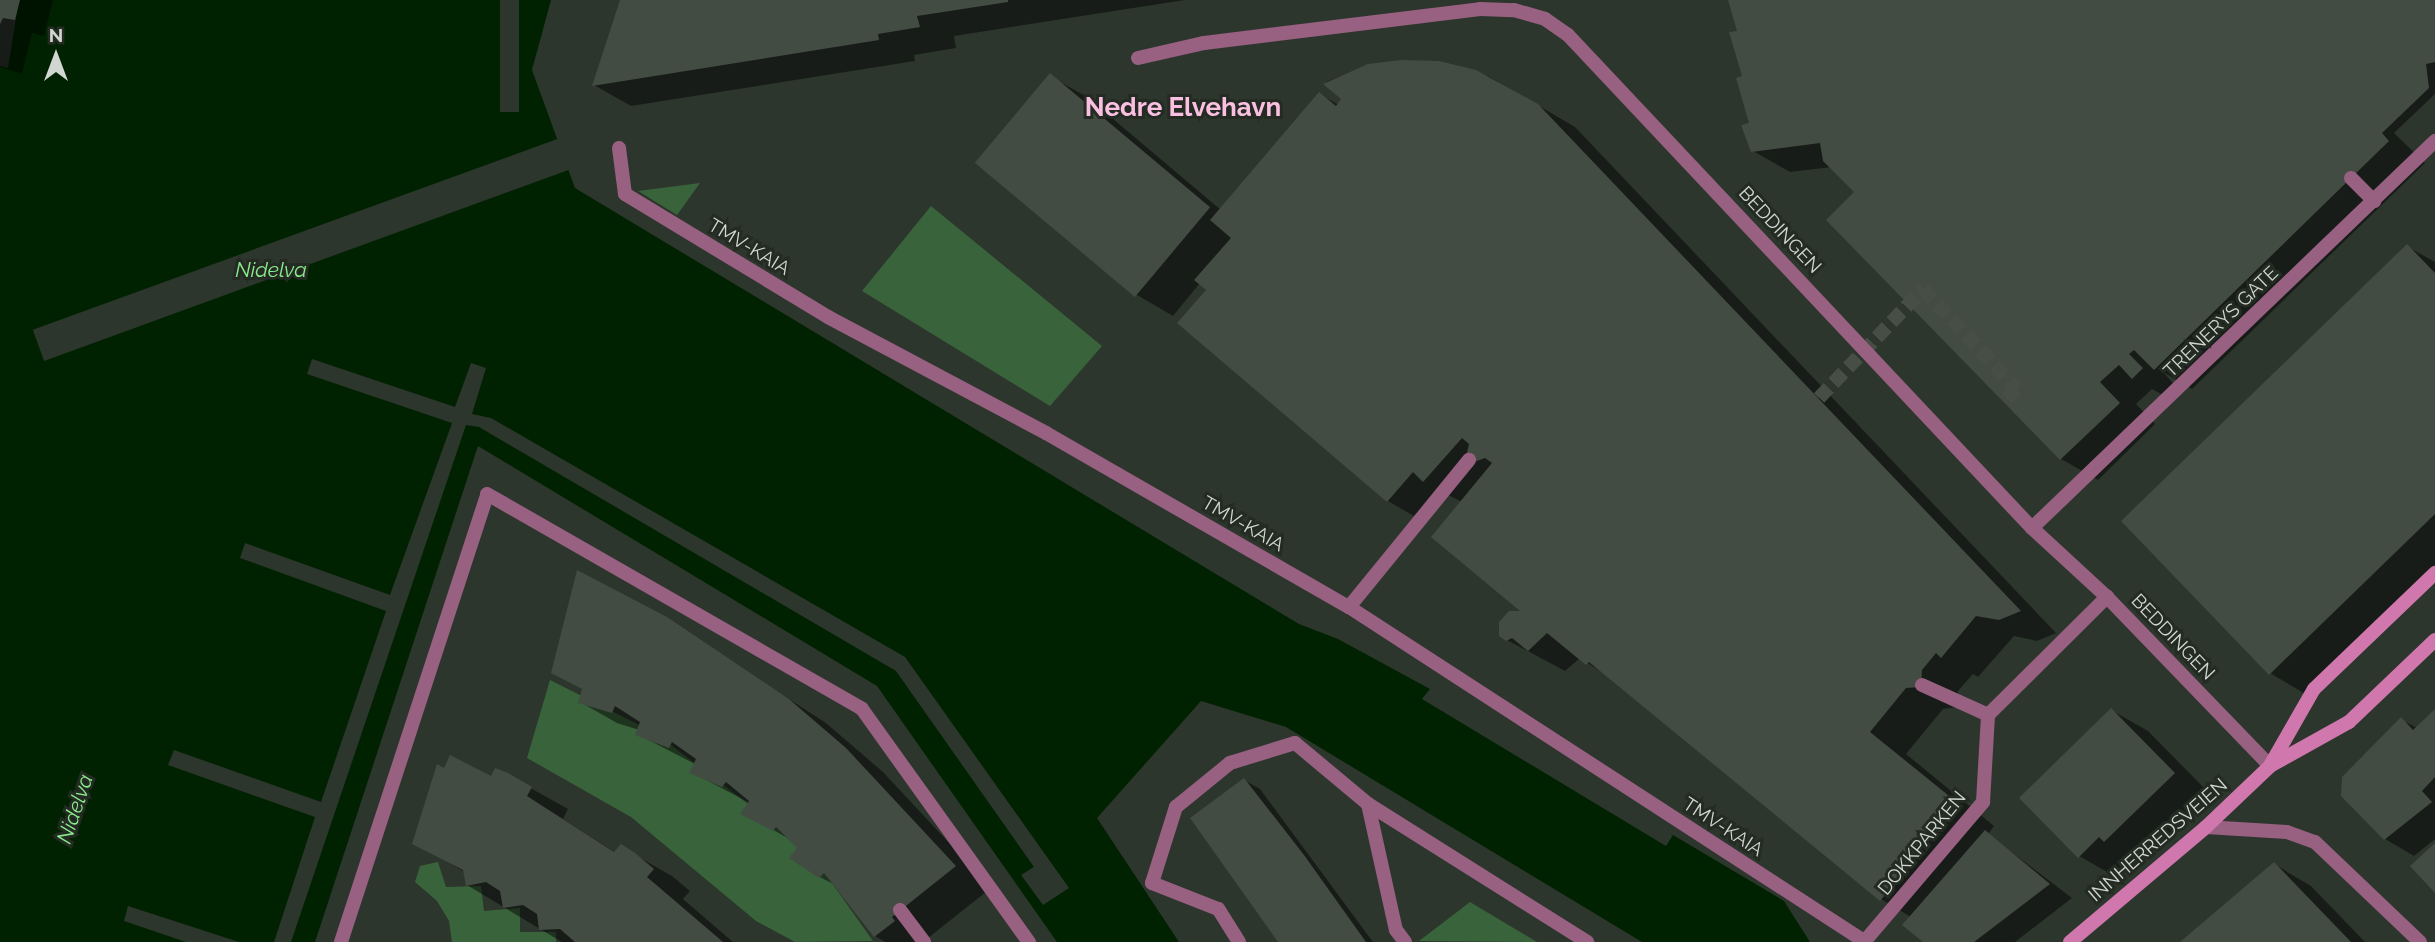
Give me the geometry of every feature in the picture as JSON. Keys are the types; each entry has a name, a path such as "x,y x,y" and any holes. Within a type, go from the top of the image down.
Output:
{"main road":[{"name":"INNHERREDSVEIEN","path":"2270,766 2314,689 2435,573"},
{"name":"INNHERREDSVEIEN","path":"2070,942 2206,827 2270,766 2349,722 2435,640"}],"street":[{"name":"BEDDINGEN","path":"1138,58 1204,43 1480,9 1514,10 1545,19 1568,35 2032,528 2106,597 2270,766"},
{"name":"TRENERYS GATE","path":"2032,528 2435,141"},
{"name":"TMV-KAIA","path":"619,148 625,194 828,317 1045,433 1349,607 1864,942"},
{"path":"2351,178 2374,201"},
{"path":"1349,607 1469,460"},
{"path":"341,942 487,494 862,709 1020,939"},
{"path":"1922,685 1988,715 2106,597"},
{"name":"DOKKPARKEN","path":"1864,942 1983,802 1988,715"},
{"path":"1239,942 1218,909 1152,883 1176,807 1230,763 1295,743 1368,804 1587,942"},
{"path":"1368,804 1396,930 1405,942"},
{"path":"2206,827 2287,832 2315,842 2339,861 2420,942"},
{"path":"900,911 924,942"}],"shaded area":[{"path":"700,183 677,215 638,191"},
{"path":"931,206 1102,346 1050,406 862,291"},
{"path":"550,680 655,733 756,810 822,869 873,941 795,942 756,921 631,817 527,758"},
{"path":"438,862 446,887 481,886 484,911 520,908 520,932 556,932 556,942 452,942 449,921 437,901 415,882 420,866"},
{"path":"1470,902 1537,942 1419,941"}],"water":[{"name":"Nidelva","path":"19,0 551,0 532,70 575,188 1299,624 1338,639 1430,689 1422,699 1666,846 1673,835 1784,901 1810,942 1642,942 1286,727 1201,701 1097,818 1179,942 1057,942 877,686 478,446 315,942 0,942 0,66 8,68"}],"pier":[{"path":"500,0 519,0 519,112 500,112"},
{"path":"560,138 571,169 44,361 33,330"},
{"path":"312,359 455,407 471,363 486,368 472,414 491,418 905,657 1069,888 1043,905 1021,875 1034,867 896,671 479,427 466,425 291,942 274,942 315,817 168,765 174,750 321,802 386,611 240,558 245,543 390,595 452,423 307,374"},
{"path":"128,906 239,942 186,942 124,921"}],"building":[{"path":"0,0 20,0 15,20 3,18 0,24"},
{"path":"620,0 1008,2 917,16 920,27 878,34 879,40 592,86"},
{"path":"1728,0 2435,0 2435,62 2426,64 2429,88 2382,133 2389,141 2154,370 2134,350 2129,354 2143,368 2132,379 2119,365 2100,382 2120,403 2060,460 1826,220 1854,192 1823,161 1820,143 1751,152 1741,125 1749,123 1736,78 1742,76 1729,32 1737,31"},
{"path":"1401,60 1439,61 1476,70 1538,104 2021,611 1999,620 1976,616 1941,658 1936,653 1922,670 1921,687 1906,688 1870,732 1959,804 1880,901 1589,662 1586,665 1547,633 1528,651 1512,638 1506,641 1499,636 1499,622 1509,611 1520,611 1431,537 1492,463 1485,458 1474,462 1466,457 1469,444 1462,438 1423,482 1413,472 1387,502 1177,323 1206,290 1194,280 1231,238 1210,220 1319,92 1336,106 1341,99 1323,84 1368,64"},
{"path":"1050,73 1210,207 1135,297 975,163"},
{"path":"2407,244 2435,273 2435,514 2269,675 2121,521"},
{"path":"577,570 667,617 789,699 846,748 956,866 892,917 895,921 874,937 824,873 819,878 789,858 797,848 776,827 773,831 740,814 749,801 726,782 722,787 689,773 696,759 672,742 669,748 635,735 640,722 615,706 612,713 578,703 582,689 551,673"},
{"path":"2111,708 2175,773 2104,842 2099,837 2078,858 2019,798"},
{"path":"2435,709 2435,777 2422,791 2432,802 2384,840 2341,796 2342,777 2401,717 2413,730"},
{"path":"450,755 491,776 495,768 508,773 532,787 527,796 614,852 621,844 635,853 654,869 647,877 723,942 575,942 560,929 539,930 537,914 523,905 503,908 500,891 486,882 466,886 463,870 412,844 437,764 444,768"},
{"path":"1244,778 1304,855 1366,942 1278,942 1190,818"},
{"path":"1985,830 2050,884 1974,942 1923,942 1902,925"},
{"path":"2435,843 2435,893 2410,866"},
{"path":"2274,862 2351,942 2180,942"}],"tunnel":[{"path":"1819,398 1923,289 2017,389 2003,402"}],"district":[{"name":"Nedre Elvehavn","path":"1183,108"}]}
